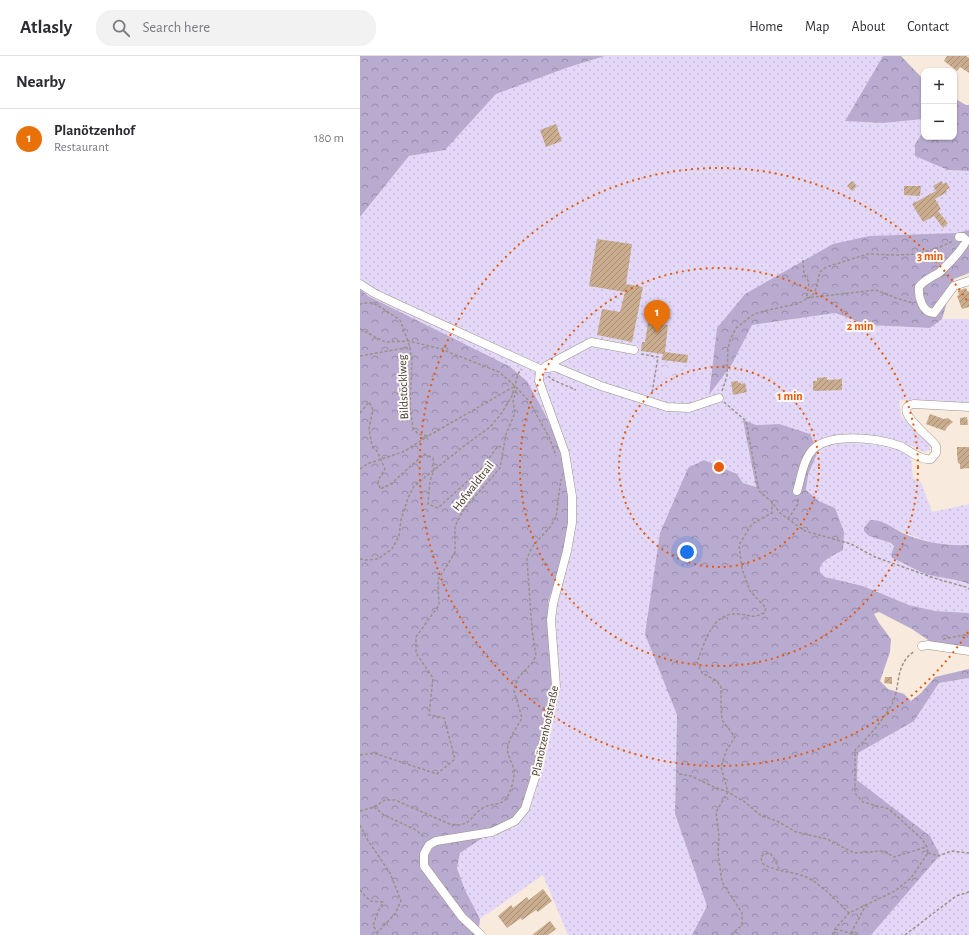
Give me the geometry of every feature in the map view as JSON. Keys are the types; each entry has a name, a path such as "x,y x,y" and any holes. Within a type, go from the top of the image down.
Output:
{"street":[{"path":"959,238 963,237 966,240 962,249 940,271 926,280 919,287 922,305 928,312 934,313 954,286 969,281"},
{"path":"360,284 396,304 540,369 555,367 601,386 667,407 690,408 719,398"},
{"path":"540,369 591,342 634,350"},
{"name":"Planötzenhofstraße","path":"428,845 436,841 492,832 515,821 525,810 537,771 556,686 552,620 553,604 567,551 572,523 572,496 565,452 539,381 540,369"},
{"path":"797,491 805,461 818,445 838,440 876,440 901,447 923,458 931,459 936,453 936,446 909,418 906,412 907,408 914,404 969,408"},
{"path":"922,646 928,645 969,651"},
{"path":"428,845 424,854 424,866 462,917 481,935"}],"path":[{"path":"959,238 940,247 918,254 868,254 826,267 820,272 815,292 812,296 791,305 754,314 736,328 730,340 728,349 727,376 719,398 746,421 760,491 788,520 805,531 851,544 875,557 969,589"},
{"path":"803,260 804,275 809,282 806,298"},
{"path":"806,298 876,290 896,298 922,305"},
{"name":"Bildstöcklweg","path":"360,304 373,303 400,320 409,341 412,362 410,406 413,428 418,434 428,436"},
{"path":"392,315 395,311"},
{"path":"360,329 385,342 409,341 441,349 499,372 515,386 528,401 549,437 557,457"},
{"path":"360,356 410,347"},
{"path":"634,350 640,354 658,357 653,388"},
{"path":"360,559 378,559 392,549 399,536 401,520 408,498 414,486 490,427 501,414 512,396 518,374 525,363"},
{"path":"540,369 553,380 576,390"},
{"path":"360,469 367,464 405,451 428,436 515,386"},
{"name":"Hofwaldtrail","path":"360,755 374,753 437,774 455,759 444,718 429,715 433,678 416,653 416,637 439,605 438,580 455,552 455,526 464,509 500,468 506,434 515,413 515,386"},
{"path":"360,413 369,402 373,410 369,429 372,446 377,451 385,469 378,480 380,489 392,484 424,454 433,458 434,470"},
{"name":"Hofwaldtrail","path":"434,470 430,481 428,504 438,508 482,468 498,446 504,448"},
{"path":"360,811 374,807 385,800 395,800 452,825 461,826 468,822 482,808 504,801 510,793 514,771 508,755 508,747 510,738 522,718 514,691 515,685 518,678 532,663 536,656 532,630 527,559 532,547 551,526 556,517 561,479"},
{"path":"788,520 798,504 797,491"},
{"path":"732,935 742,925 742,913 722,882 718,853 719,836 716,812 728,792 721,767 726,751 735,737 722,720 721,687 717,681 702,673 697,662 711,628 725,616 738,614 755,617 764,613 766,608 750,591 742,569 739,545 752,524 772,513 772,502"},
{"path":"942,638 969,634"},
{"path":"834,935 835,929 849,913 895,891 912,878 928,853 927,847 922,839 889,809 863,802 855,793 855,750 878,727 893,702 899,674 903,664 911,653 922,646"},
{"path":"679,774 692,776 714,788 728,792 745,802 760,815 777,821 796,832 827,839 854,853 883,851 894,857 927,847"},
{"path":"374,807 384,815 416,830 423,836 428,845"},
{"path":"360,825 367,839 390,873 401,901 395,914 377,931 375,935"},
{"path":"928,853 939,856 951,851 969,853"},
{"path":"779,869 770,853 764,854 761,857 762,863 768,867 807,877 849,913"},
{"path":"360,890 370,901 383,902 373,926 377,931"},
{"path":"905,935 956,896 969,892"},
{"path":"851,933 867,904"},
{"path":"835,929 857,935"}],"green space":[{"path":"360,56 605,56 569,67 496,94 445,150 409,156 360,217"},
{"path":"605,56 883,56 845,121 883,123 921,119 921,135 915,144 948,170 969,171 969,230 717,328 709,394 732,364 751,325 835,313 868,325 930,328 942,319 969,319 969,403 899,400 901,416 931,444 930,450 924,452 910,445 913,478 921,482 932,512 969,504 969,545 935,543 904,533 883,522 869,536 891,543 894,546 891,555 892,558 902,561 913,569 969,584 969,613 935,611 909,605 863,586 825,577 820,572 820,568 824,562 843,550 835,508 819,501 806,490 808,475 818,451 779,424 756,425 756,487 743,483 737,474 645,633 677,715 675,814 707,906 692,935 568,935 543,875 480,919 465,890 457,868 460,853 517,815 553,686 548,602 555,582 563,453 545,414 527,381 509,366 368,296 360,289 360,217 409,156 445,150 496,94 569,67"},
{"path":"883,56 901,56 921,77 921,119 883,123 845,121"},
{"path":"957,100 966,105 969,105 969,171 948,170 915,156 915,144 921,135 921,140 957,140"},
{"path":"969,230 969,273 954,279 942,319 930,328 868,325 835,313 752,325 732,364 709,395 717,328 745,294 833,244 869,236 958,233"},
{"path":"360,289 368,296 509,366 527,381 545,414 563,453 569,482 570,510 564,547 548,602 553,686 525,802 517,815 460,853 457,868 465,890 480,919 478,935 360,935"},
{"path":"663,364 680,366 678,376 662,375"},
{"path":"743,420 756,425 779,424 810,434 818,451 808,475 806,490 819,501 835,508 844,532 843,550 824,562 820,568 820,572 825,577 863,586 909,605 935,611 969,613 969,647 931,642 912,629 879,612 874,614 891,639 890,652 880,681 888,689 904,694 911,701 921,693 935,677 969,669 969,678 939,683 914,721 858,753 857,780 930,836 940,855 871,935 692,935 707,906 675,814 677,715 645,634 660,533 688,468 704,460 737,474 743,483 756,487"},
{"path":"870,520 880,521 907,535 922,540 953,545 969,545 969,584 929,575 892,558 891,555 894,546 891,543 869,536 864,531 864,528"},
{"path":"969,678 969,935 871,935 940,855 857,780 858,753 914,721 939,683"}],"building":[{"path":"947,56 966,56 969,58 969,73 960,67 957,71 957,68 953,68 944,61"},
{"path":"556,124 562,141 546,147 540,130"},
{"path":"852,181 857,186 852,191 847,186"},
{"path":"941,181 943,184 946,182 950,188 946,190 947,192 935,199 941,209 938,211 948,223 943,228 934,216 923,222 912,204 936,191 933,186"},
{"path":"904,186 921,186 920,196 904,195"},
{"path":"597,239 632,244 626,284 643,287 632,342 597,335 602,309 620,312 625,292 589,286"},
{"path":"966,288 968,292 969,291 969,307 962,309 957,296 959,295 958,291"},
{"path":"648,322 668,325 665,352 688,355 687,363 662,360 663,354 641,351 642,342 645,342"},
{"path":"827,377 827,380 842,379 842,390 813,391 813,381 817,381 817,378"},
{"path":"738,381 738,383 740,382 741,384 745,383 747,392 733,395 731,382"},
{"path":"930,414 944,419 948,418 953,422 945,431 926,424"},
{"path":"967,417 968,425 960,425 960,418"},
{"path":"957,447 969,447 969,468 960,469"},
{"path":"885,677 892,677 892,684 884,683"},
{"path":"543,889 552,901 538,912 536,910 507,928 498,916 511,905 513,908 527,897 529,900"},
{"path":"550,921 556,929 548,935 532,935"}],"place":[{"name":"Planötzenhof","path":"657,333"}]}
